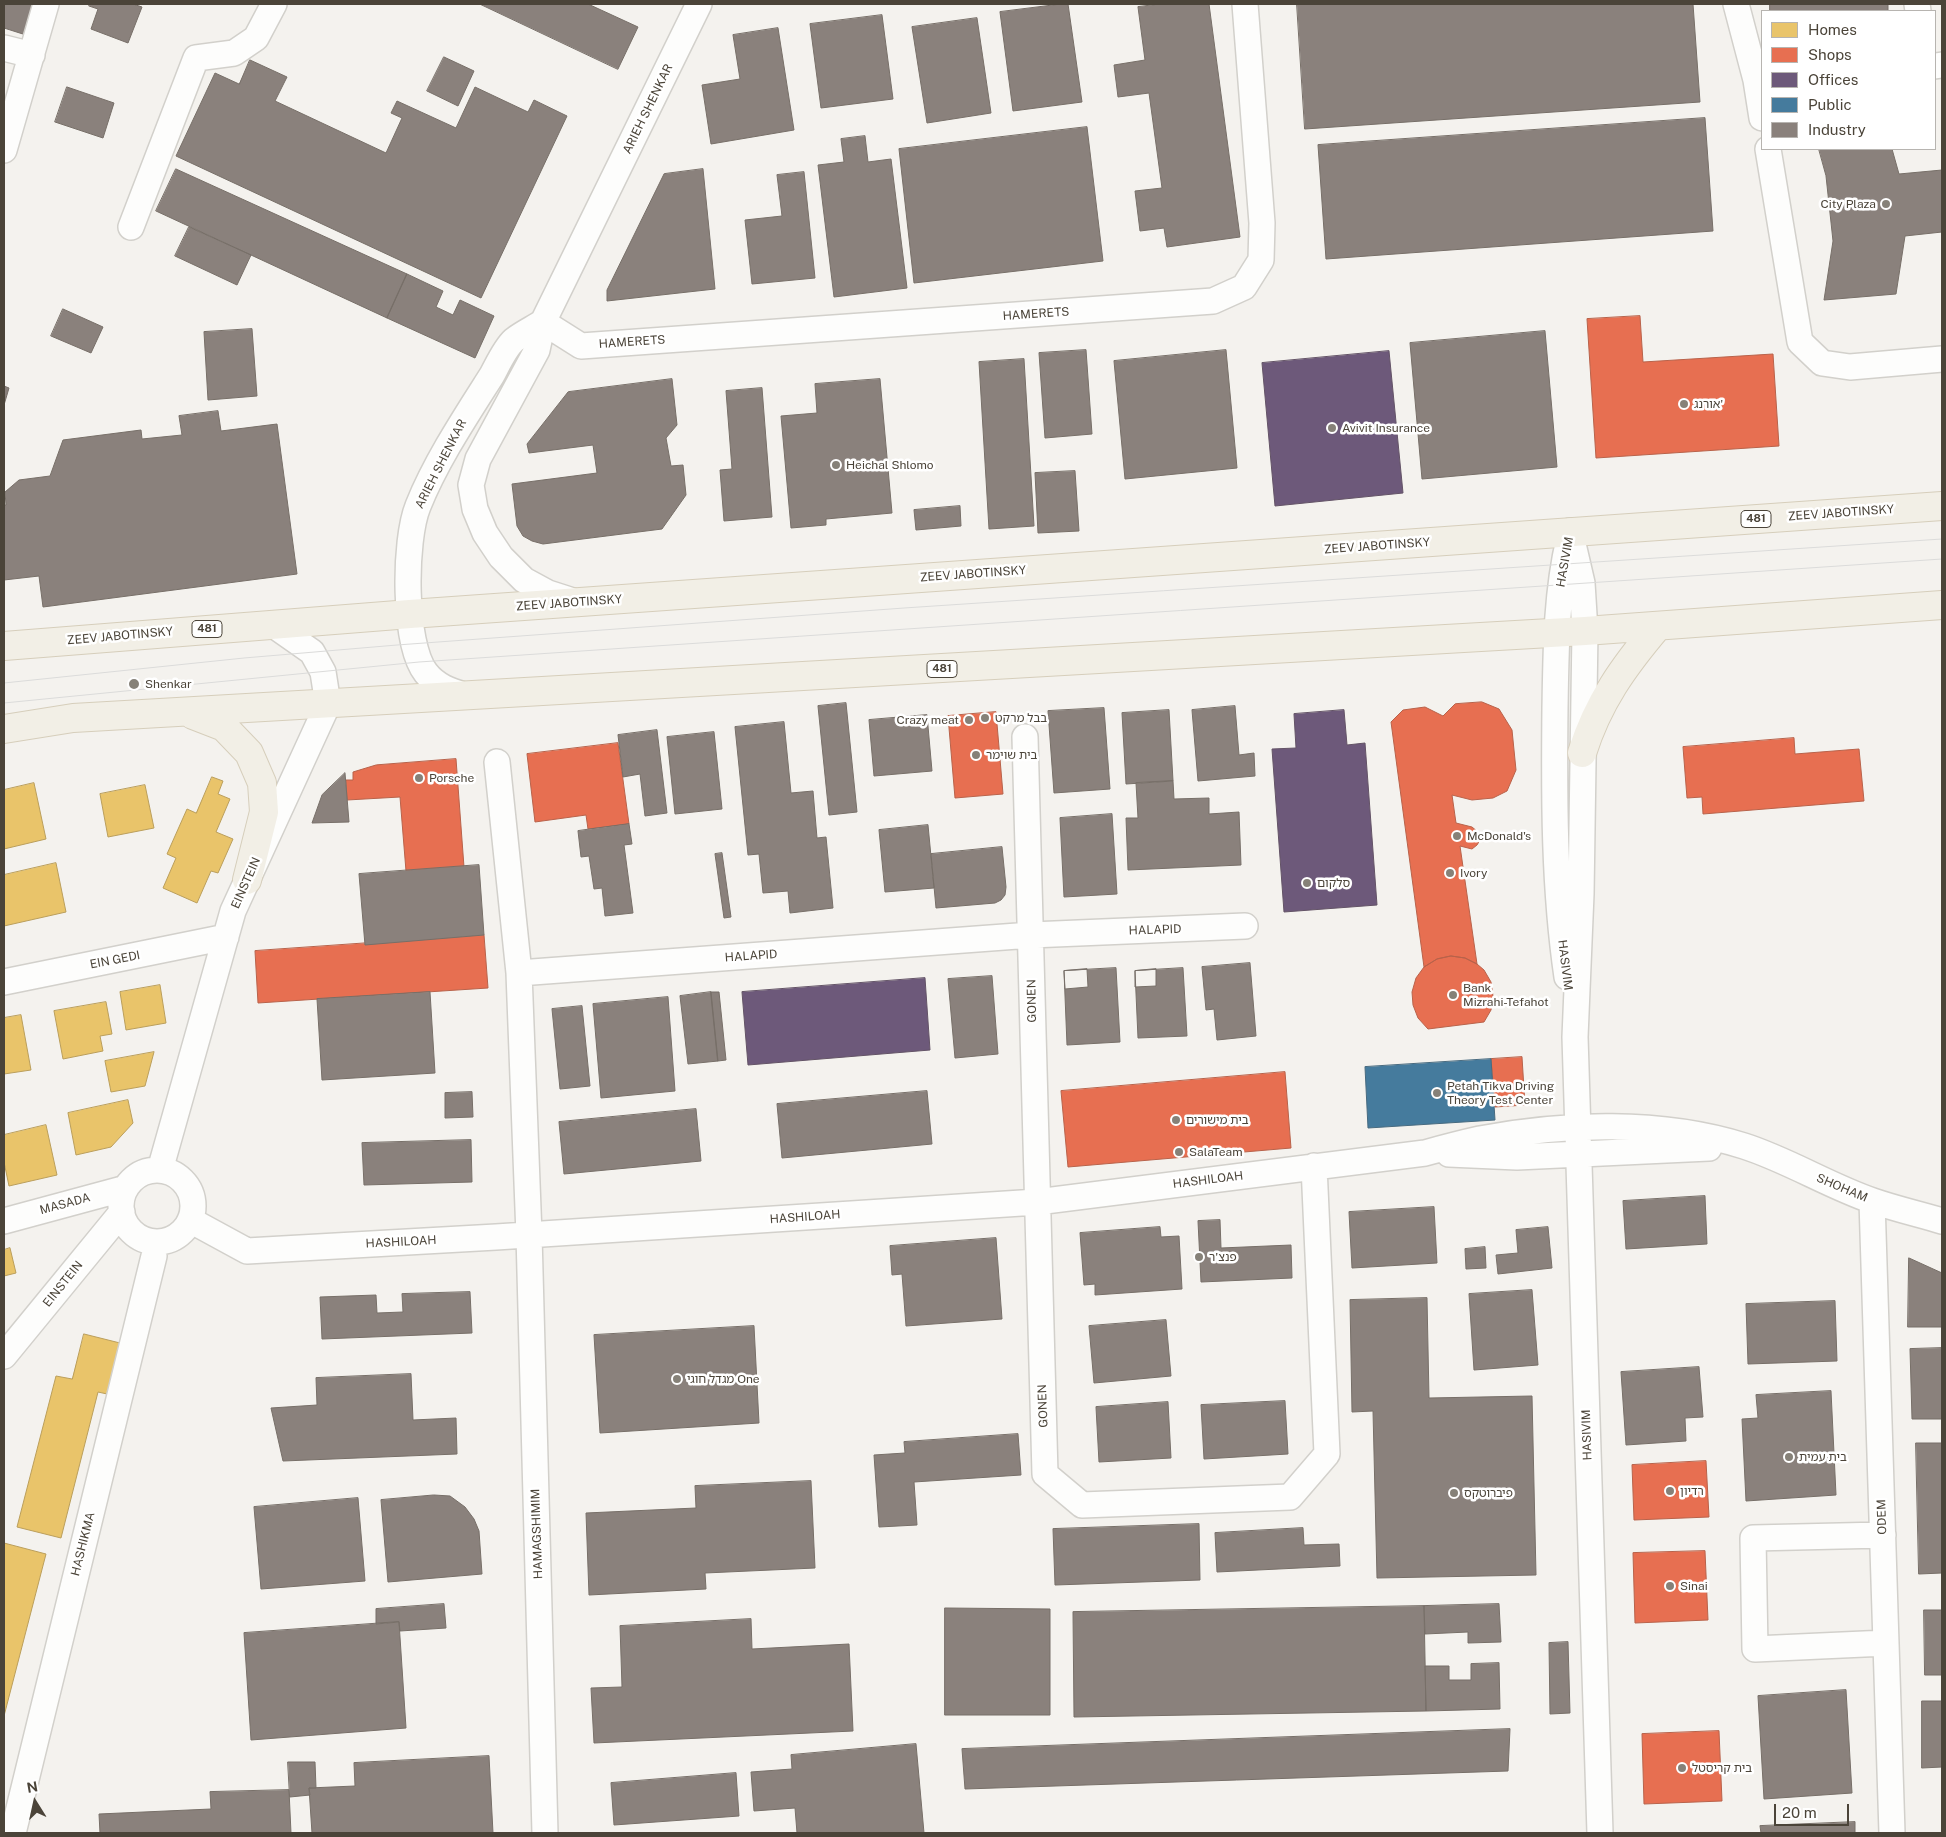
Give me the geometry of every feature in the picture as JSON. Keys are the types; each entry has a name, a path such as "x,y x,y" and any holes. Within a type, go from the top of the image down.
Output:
{"main road":[{"name":"ZEEV JABOTINSKY","path":"4,646 576,602 1942,506"},
{"name":"481","path":"4,729 73,718 1557,633 1942,606"},
{"path":"1582,753 1591,725 1606,697 1623,670 1658,626"},
{"path":"184,712 224,726 249,753 262,783 264,812 247,880"}],"street":[{"path":"4,150 46,4"},
{"path":"131,227 196,58 234,53 256,38 274,4"},
{"name":"ARIEH SHENKAR","path":"576,602 548,593 524,580 501,557 485,533 475,509 471,486 478,459 537,350 543,322 699,4"},
{"name":"HAMERETS","path":"543,322 581,346 1213,302 1244,287 1261,260 1262,223 1245,4"},
{"path":"1736,4 1759,80 1761,105"},
{"path":"4,48 32,56"},
{"path":"1768,150 1800,342 1822,363 1850,367 1942,359"},
{"name":"ARIEH SHENKAR","path":"468,696 444,689 426,674 419,662 414,644 410,614 408,554 417,508 452,439 513,341 543,322"},
{"name":"HASIVIM","path":"1570,531 1582,583 1584,631 1581,894 1575,1037 1600,1833"},
{"name":"HASIVIM","path":"1570,531 1563,564 1557,633 1554,780 1562,946 1575,1037"},
{"path":"272,624 312,652 323,672 328,704"},
{"name":"EINSTEIN","path":"160,1170 233,912 328,704"},
{"name":"GONEN","path":"1025,737 1046,1474 1082,1506 1290,1498 1327,1454 1314,1166"},
{"path":"497,762 520,973 529,1235"},
{"name":"HALAPID","path":"520,973 1031,935 1245,926"},
{"name":"EIN GEDI","path":"4,982 226,937"},
{"name":"HASHILOAH","path":"190,1220 247,1250 529,1235 1037,1202 1425,1153 1479,1139 1577,1128"},
{"name":"SHOHAM","path":"1577,1128 1644,1128 1710,1138 1744,1146 1872,1201 1942,1221"},
{"name":"SHOHAM","path":"1578,1154 1744,1146"},
{"name":"HASHILOAH","path":"1425,1153 1480,1157 1578,1154"},
{"path":"160,1170 176,1176 188,1188 192,1198 193,1210 190,1220 177,1236 168,1240 153,1241 138,1236 125,1222 122,1212 123,1195 132,1180 140,1174 160,1170"},
{"name":"MASADA","path":"4,1221 126,1188"},
{"name":"ODEM","path":"1872,1201 1892,1833"},
{"name":"EINSTEIN","path":"4,1356 122,1212"},
{"name":"HAMAGSHIMIM","path":"529,1235 545,1833"},
{"name":"HASHIKMA","path":"12,1833 154,1256"},
{"path":"1883,1535 1753,1538 1755,1649 1886,1643"}],"building: Homes":[{"path":"212,777 223,781 218,794 230,799 216,832 233,839 218,873 211,871 197,903 163,888 176,858 167,854 187,809 196,813"},
{"path":"34,783 46,839 4,849 4,790"},
{"path":"145,785 154,828 108,837 100,794"},
{"path":"56,863 66,912 4,926 4,875"},
{"path":"160,985 166,1023 126,1030 120,992"},
{"path":"106,1002 112,1034 100,1036 103,1051 63,1059 54,1011"},
{"path":"21,1015 31,1070 4,1074 4,1018"},
{"path":"154,1052 145,1086 111,1092 105,1061"},
{"path":"128,1100 133,1123 111,1147 76,1155 68,1113"},
{"path":"46,1125 57,1175 9,1186 4,1162 4,1135"},
{"path":"10,1248 16,1273 4,1276 4,1250"},
{"path":"84,1334 120,1343 107,1394 98,1392 61,1538 17,1527 56,1376 72,1379"},
{"path":"4,1543 46,1554 4,1716"}],"building: Shops":[{"name":"אורנג'","path":"1640,316 1643,362 1773,354 1779,446 1596,458 1587,319"},
{"path":"1482,702 1499,709 1512,730 1516,770 1507,791 1493,798 1472,800 1452,795 1456,823 1472,827 1478,832 1480,840 1472,849 1460,846 1477,964 1465,958 1451,956 1437,959 1424,967 1391,722 1403,710 1425,707 1443,716 1455,704"},
{"name":"בית שוימר","path":"996,712 1003,794 955,798 948,716"},
{"path":"1794,738 1795,754 1859,749 1864,801 1703,814 1702,797 1687,798 1683,747"},
{"path":"618,743 629,824 588,829 586,815 535,822 527,754"},
{"path":"456,759 464,867 406,871 400,797 347,800 346,780 353,780 353,772 376,765"},
{"path":"484,935 488,988 258,1003 255,951"},
{"path":"1451,956 1465,958 1484,970 1491,982 1493,996 1491,1010 1484,1022 1428,1029 1418,1018 1413,1005 1412,992 1416,978 1424,967 1437,959"},
{"path":"1522,1057 1525,1105 1495,1107 1491,1059"},
{"name":"בית מישורים","path":"1285,1072 1291,1148 1068,1167 1061,1091"},
{"name":"רדיון","path":"1706,1461 1709,1517 1634,1520 1632,1465"},
{"name":"Sinai","path":"1705,1551 1708,1620 1635,1623 1633,1553"},
{"name":"בית קריסטל","path":"1719,1731 1722,1801 1644,1804 1642,1734"}],"building: Offices":[{"name":"Avivit Insurance","path":"1389,351 1403,493 1275,506 1262,363"},
{"name":"סלקום","path":"1344,710 1347,745 1365,743 1377,905 1284,912 1272,749 1296,748 1294,714"},
{"path":"925,978 930,1050 748,1065 742,992"}],"building: Public":[{"path":"1491,1059 1495,1120 1368,1128 1365,1067"}],"building: Industry":[{"path":"4,4 35,4 26,35 4,28"},
{"path":"90,4 133,4 142,7 128,43 91,29 98,9 89,6"},
{"path":"480,4 588,4 638,27 618,69"},
{"path":"1068,4 1082,102 1013,111 1000,12"},
{"path":"1160,4 1209,4 1240,237 1167,247 1164,228 1140,231 1135,191 1162,188 1149,93 1118,97 1114,65 1145,60 1138,7"},
{"path":"1297,4 1693,4 1700,102 1305,129"},
{"path":"1770,4 1888,4 1888,10 1770,10"},
{"path":"882,15 893,99 821,108 810,24"},
{"path":"977,18 991,113 927,123 912,27"},
{"path":"778,28 794,130 711,144 702,85 740,79 733,35"},
{"path":"444,57 474,71 458,106 427,91"},
{"path":"250,60 287,77 275,101 386,153 402,118 391,113 397,101 456,128 475,87 528,112 534,100 567,116 481,298 176,156 215,73 239,84"},
{"path":"67,87 114,103 103,138 55,122"},
{"path":"1705,118 1713,231 1326,259 1318,145"},
{"path":"1087,127 1103,261 914,283 899,149"},
{"path":"865,136 868,162 891,159 907,288 834,297 818,165 844,162 841,139"},
{"name":"City Plaza","path":"1819,150 1892,150 1899,174 1942,170 1942,232 1905,236 1896,294 1824,300 1833,241 1826,176"},
{"path":"176,169 407,274 387,318 156,211"},
{"path":"703,169 715,289 607,301 607,290 664,174"},
{"path":"804,172 815,278 752,284 745,220 782,216 777,175"},
{"path":"189,227 251,255 237,285 175,256"},
{"path":"407,274 443,291 436,307 453,315 460,300 494,316 475,358 387,318"},
{"path":"63,309 103,327 91,353 51,336"},
{"path":"252,329 257,396 208,400 204,332"},
{"path":"1545,331 1557,467 1422,479 1410,343"},
{"path":"1086,350 1092,434 1045,438 1039,353"},
{"path":"1226,350 1237,468 1125,479 1114,361"},
{"path":"1024,359 1034,526 989,529 979,362"},
{"path":"672,379 677,425 666,438 671,466 683,465 686,495 662,529 543,544 523,536 517,526 512,484 597,473 593,445 529,453 527,444 568,392"},
{"name":"Heichal Shlomo","path":"880,379 892,513 826,519 826,525 791,528 781,416 817,413 815,384"},
{"path":"4,386 9,388 4,405"},
{"path":"762,388 772,517 724,521 720,470 732,469 726,391"},
{"path":"218,411 221,431 277,424 297,574 43,607 39,576 4,580 5,492 19,480 50,476 63,440 141,430 142,439 182,435 179,416"},
{"path":"1075,471 1079,531 1038,533 1035,473"},
{"path":"960,506 961,526 916,530 914,510"},
{"path":"846,703 857,812 829,815 818,706"},
{"path":"1235,706 1239,755 1254,753 1255,776 1198,781 1192,710"},
{"path":"1104,708 1110,789 1054,793 1048,711"},
{"path":"1169,710 1173,781 1126,784 1122,713"},
{"path":"927,715 932,771 874,776 869,720"},
{"path":"784,722 791,793 813,791 817,838 826,837 833,908 790,913 788,891 763,893 759,854 748,855 735,727"},
{"path":"657,730 667,813 645,816 640,774 623,777 618,735"},
{"path":"714,732 722,809 675,814 667,737"},
{"path":"345,773 349,822 312,823 322,795"},
{"path":"1173,781 1174,799 1209,798 1209,814 1239,812 1241,865 1128,870 1126,818 1138,818 1136,783"},
{"path":"1112,814 1117,894 1064,897 1060,818"},
{"path":"629,824 632,844 624,845 633,913 605,916 602,888 594,889 589,856 581,857 578,831"},
{"path":"928,825 934,888 885,892 879,830"},
{"path":"1002,847 1006,887 1005,895 1001,900 995,903 936,908 931,854"},
{"path":"722,853 731,917 724,918 715,854"},
{"path":"479,865 484,935 365,945 359,874"},
{"path":"1250,963 1256,1036 1217,1040 1214,1009 1206,1010 1202,967"},
{"path":"1116,968 1120,1042 1067,1045 1064,971"},
{"path":"1183,968 1187,1036 1138,1038 1135,971"},
{"path":"1087,969 1088,987 1065,989 1064,971"},
{"path":"1156,969 1156,986 1135,987 1135,971"},
{"path":"992,976 998,1054 955,1058 948,979"},
{"path":"430,992 435,1073 322,1080 317,999"},
{"path":"711,992 718,1061 688,1064 680,996"},
{"path":"711,992 719,992 726,1060 718,1061"},
{"path":"668,997 675,1091 601,1098 593,1004"},
{"path":"582,1006 590,1086 560,1089 552,1009"},
{"path":"927,1091 932,1144 782,1158 777,1104"},
{"path":"472,1092 473,1117 445,1118 445,1093"},
{"path":"696,1109 701,1161 564,1174 559,1122"},
{"path":"471,1140 472,1182 364,1185 362,1143"},
{"path":"1705,1196 1707,1244 1626,1249 1623,1201"},
{"path":"1434,1207 1437,1263 1352,1268 1349,1212"},
{"path":"1220,1220 1221,1248 1291,1245 1292,1278 1201,1282 1198,1221"},
{"path":"1160,1227 1161,1237 1179,1236 1182,1289 1095,1295 1095,1284 1084,1285 1080,1233"},
{"path":"1548,1227 1552,1268 1498,1274 1496,1255 1518,1253 1516,1230"},
{"path":"996,1238 1002,1319 906,1326 902,1274 892,1275 890,1246"},
{"path":"1485,1247 1486,1268 1466,1269 1465,1249"},
{"path":"1909,1258 1942,1273 1942,1327 1908,1327"},
{"path":"1532,1290 1538,1365 1474,1370 1469,1294"},
{"path":"470,1292 472,1333 322,1339 320,1297 376,1295 377,1313 403,1312 402,1294"},
{"name":"פיברוטקס","path":"1427,1298 1429,1398 1532,1396 1536,1575 1377,1578 1373,1411 1352,1412 1350,1300"},
{"path":"1835,1301 1837,1361 1748,1364 1746,1304"},
{"path":"1166,1320 1171,1376 1094,1383 1089,1326"},
{"name":"מגדל חוגי One","path":"754,1326 759,1423 600,1433 594,1335"},
{"path":"1942,1348 1942,1419 1912,1419 1910,1349"},
{"path":"1699,1367 1703,1417 1685,1418 1686,1441 1626,1445 1621,1372"},
{"path":"411,1374 413,1420 456,1418 457,1454 283,1461 271,1408 317,1405 316,1378"},
{"name":"בית עמית","path":"1831,1391 1836,1495 1746,1501 1742,1419 1758,1418 1756,1395"},
{"path":"1285,1401 1288,1454 1204,1459 1201,1405"},
{"path":"1168,1402 1171,1458 1099,1462 1096,1407"},
{"path":"1018,1434 1021,1475 914,1482 917,1525 879,1527 874,1455 905,1453 904,1442"},
{"path":"1916,1443 1942,1443 1942,1573 1919,1574"},
{"path":"811,1481 815,1568 705,1573 706,1589 589,1595 586,1513 696,1508 695,1486"},
{"path":"434,1495 450,1496 465,1507 474,1519 479,1531 482,1574 388,1582 381,1500"},
{"path":"358,1498 365,1581 261,1589 254,1507"},
{"path":"1199,1524 1200,1580 1055,1585 1053,1529"},
{"path":"1303,1528 1304,1545 1339,1544 1340,1566 1217,1572 1215,1533"},
{"path":"444,1604 446,1628 400,1631 399,1622 376,1624 376,1609"},
{"path":"1499,1604 1501,1642 1468,1643 1468,1632 1425,1634 1424,1606"},
{"path":"1424,1606 1426,1711 1074,1717 1073,1612"},
{"path":"945,1608 1050,1609 1050,1715 945,1715"},
{"path":"1924,1610 1942,1610 1942,1675 1925,1675"},
{"path":"751,1619 752,1649 849,1644 853,1731 594,1743 591,1688 622,1687 620,1626"},
{"path":"399,1622 406,1728 251,1740 244,1633"},
{"path":"1568,1642 1570,1713 1550,1714 1549,1643"},
{"path":"1499,1663 1500,1709 1426,1711 1425,1666 1449,1666 1449,1680 1471,1680 1471,1664"},
{"path":"1846,1690 1852,1793 1764,1799 1758,1696"},
{"path":"1922,1701 1942,1701 1942,1767 1922,1768"},
{"path":"1510,1729 1508,1771 965,1789 962,1749"},
{"path":"916,1744 924,1833 797,1833 795,1808 754,1811 751,1772 792,1769 791,1755"},
{"path":"489,1756 493,1833 312,1833 309,1788 355,1786 354,1763"},
{"path":"288,1762 315,1762 316,1788 309,1788 310,1795 290,1797"},
{"path":"736,1773 739,1816 614,1825 611,1783"},
{"path":"289,1790 291,1833 100,1833 99,1814 211,1809 210,1792"},
{"path":"1855,1822 1855,1833 1761,1833 1760,1826"}],"tram line":[{"path":"4,683 244,658 397,645 904,608 1942,539"},
{"path":"4,703 419,662 1942,559"}],"place":[{"name":"City Plaza","path":"1886,204"},
{"name":"אורנג'","path":"1684,404"},
{"name":"Avivit Insurance","path":"1332,428"},
{"name":"Heichal Shlomo","path":"836,465"},
{"name":"Shenkar","path":"134,684"},
{"name":"בבל מרקט","path":"985,718"},
{"name":"Crazy meat","path":"969,720"},
{"name":"בית שוימר","path":"976,755"},
{"name":"Porsche","path":"419,778"},
{"name":"McDonald's","path":"1457,836"},
{"name":"Ivory","path":"1450,873"},
{"name":"סלקום","path":"1307,883"},
{"name":"Bank Mizrahi-Tefahot","path":"1453,995"},
{"name":"Petah Tikva Driving Theory Test Center","path":"1437,1093"},
{"name":"בית מישורים","path":"1176,1120"},
{"name":"SalaTeam","path":"1179,1152"},
{"name":"פנצ'ר","path":"1199,1257"},
{"name":"מגדל חוגי One","path":"677,1379"},
{"name":"בית עמית","path":"1789,1457"},
{"name":"רדיון","path":"1670,1491"},
{"name":"פיברוטקס","path":"1454,1493"},
{"name":"Sinai","path":"1670,1586"},
{"name":"בית קריסטל","path":"1682,1768"}]}
